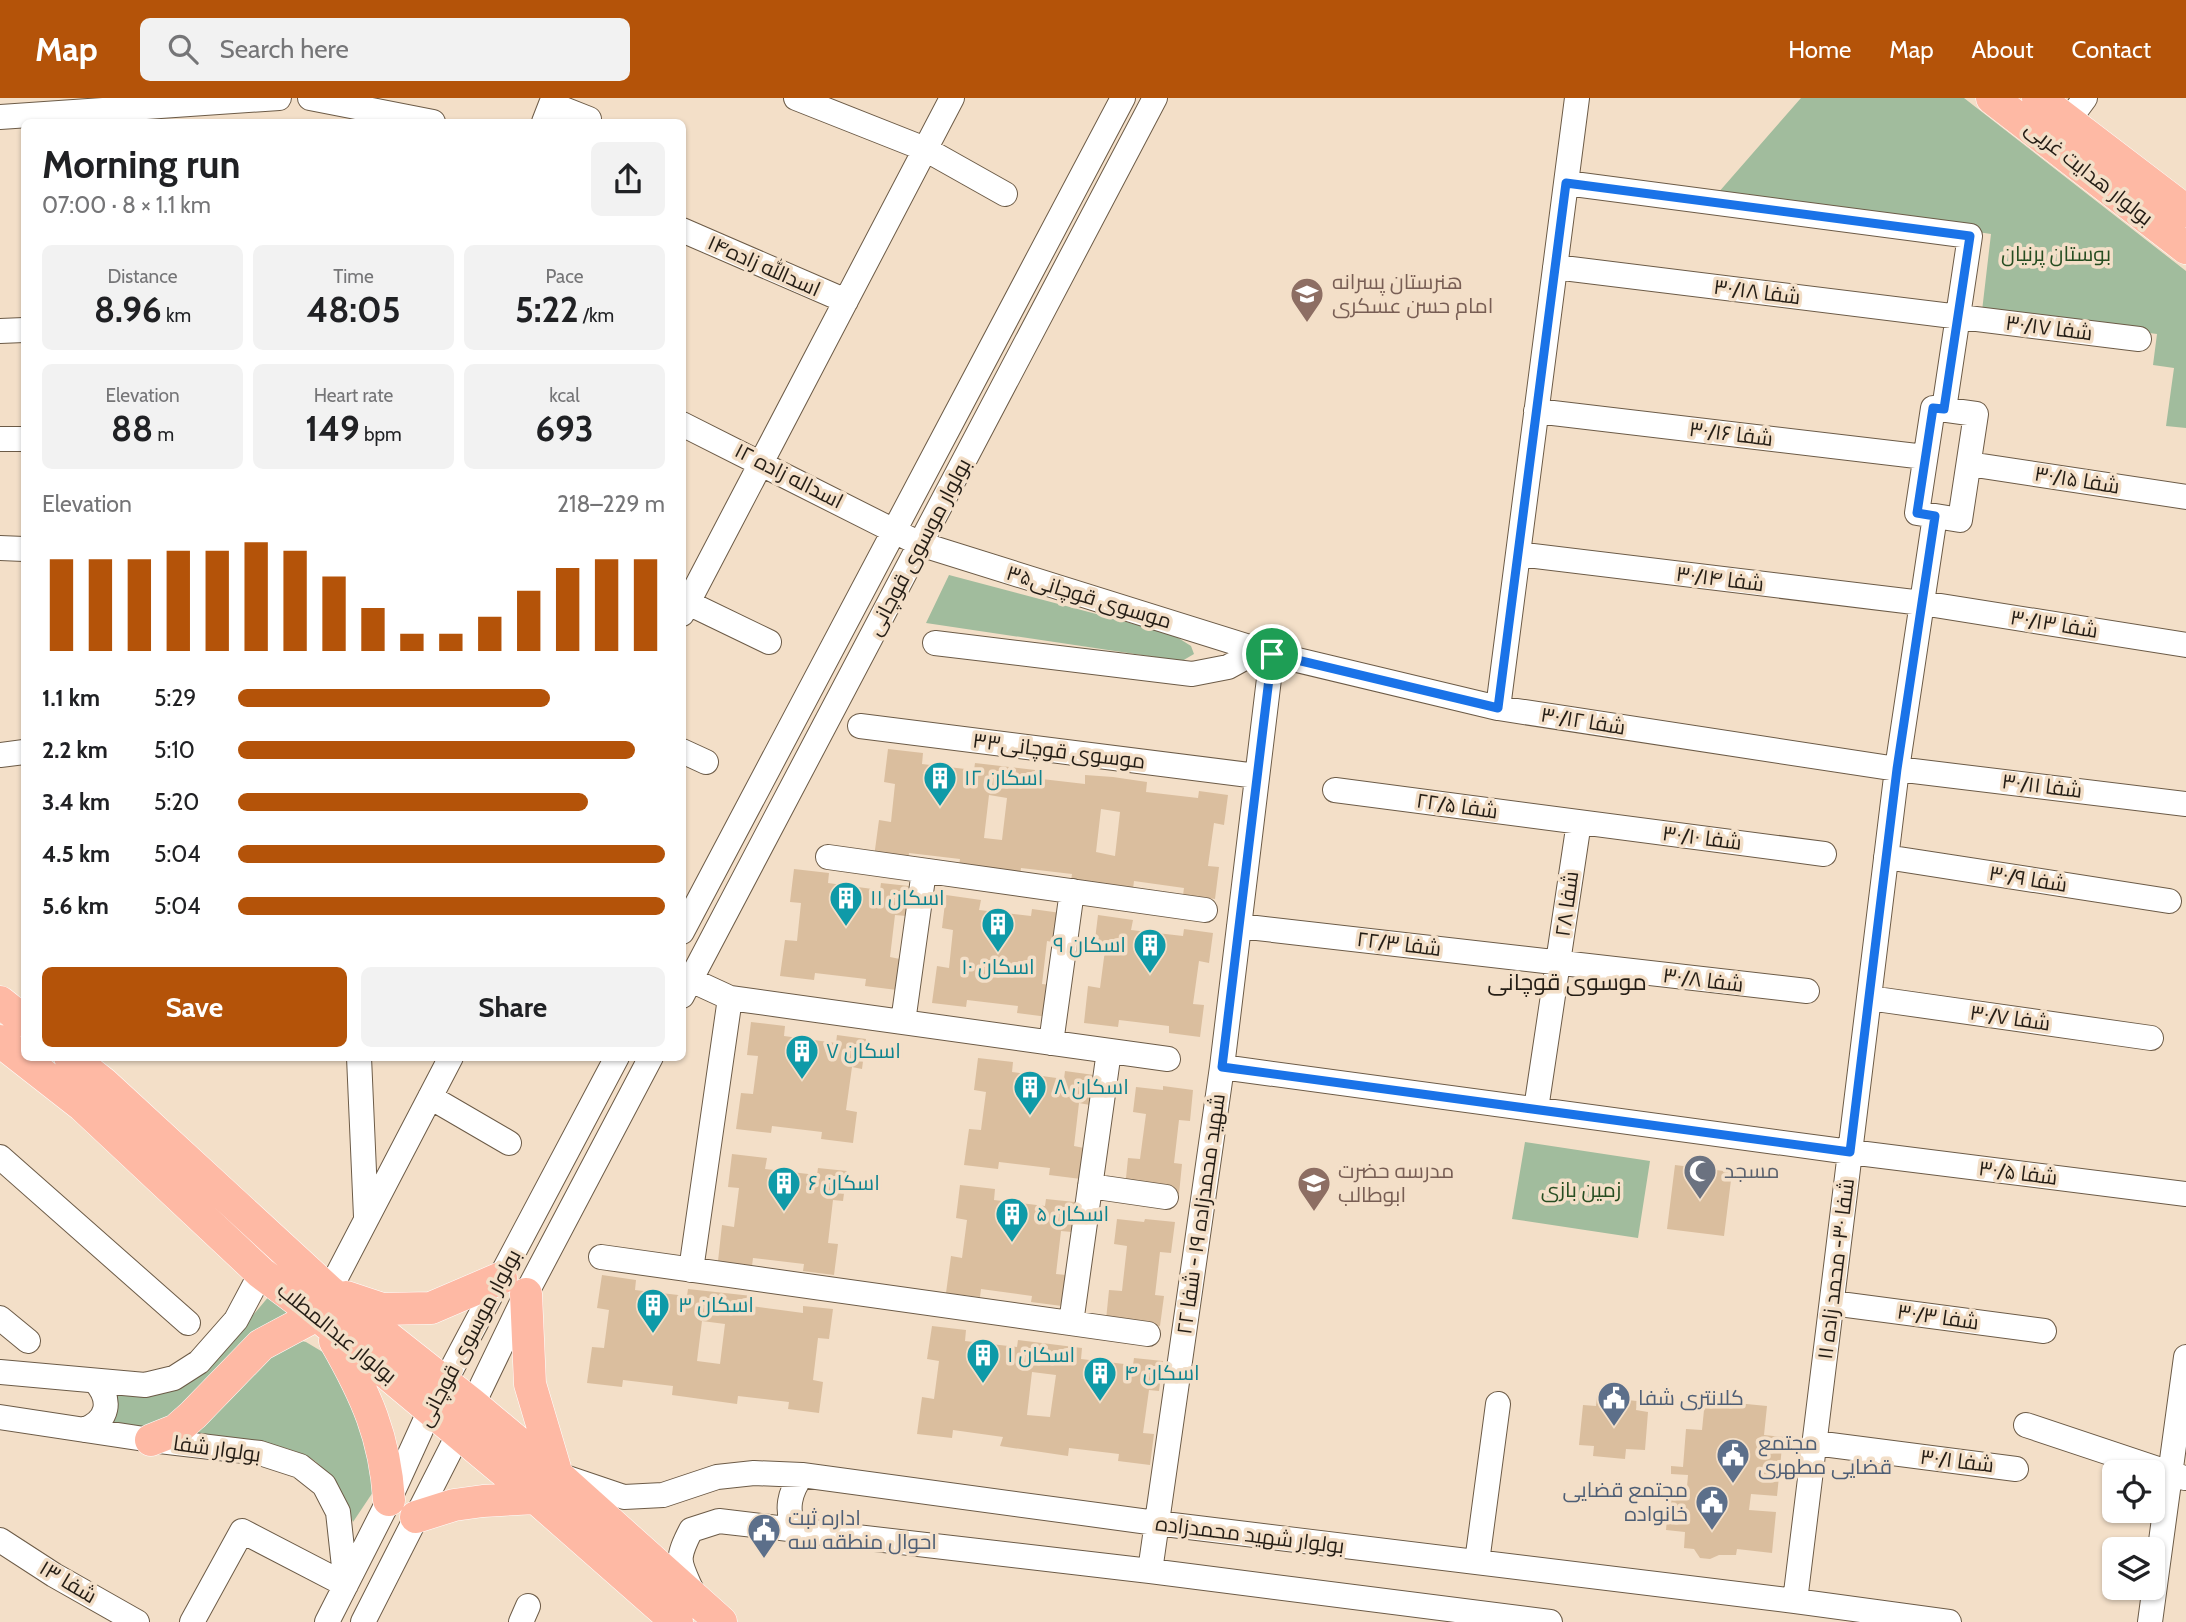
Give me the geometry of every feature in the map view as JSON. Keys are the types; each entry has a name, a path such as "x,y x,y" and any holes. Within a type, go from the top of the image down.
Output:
{"main road":[{"name":"بولوار هدایت غربی","path":"1992,98 2186,248"},
{"name":"بولوار هدایت غربی","path":"2038,98 2076,109 2186,211"},
{"path":"0,1002 21,1019"},
{"name":"بولوار عبدالمطلب","path":"0,1041 21,1058"},
{"name":"بولوار عبدالمطلب","path":"25,1061 83,1107 261,1273 323,1309 437,1396 459,1433 536,1498 686,1611 720,1622"},
{"name":"بولوار عبدالمطلب","path":"75,1061 103,1083 323,1309"},
{"path":"151,1440 176,1430 261,1345 323,1309 431,1308 514,1286 530,1384 557,1475"},
{"path":"323,1309 358,1380 378,1429 387,1469 389,1500"},
{"name":"بولوار عبدالمطلب","path":"437,1396 472,1404 557,1475 686,1611"},
{"path":"416,1517 454,1505 483,1500 536,1498"}],"street":[{"path":"0,117 279,98"},
{"path":"310,98 418,119"},
{"path":"796,98 925,149 1005,194"},
{"path":"686,602 952,98"},
{"name":"بولوار موسوی قوچانی","path":"686,924 1123,98"},
{"name":"بولوار موسوی قوچانی","path":"687,988 1155,98"},
{"path":"1498,708 1577,98"},
{"path":"545,119 551,104 577,111"},
{"path":"1566,183 1970,236 1944,409"},
{"name":"اسدالله زاده۱۴","path":"686,232 846,302"},
{"name":"شفا ۳۰/۱۸","path":"1555,267 1958,317"},
{"name":"شفا ۳۰/۱۷","path":"1958,317 2139,339"},
{"path":"0,331 21,330"},
{"path":"1933,408 1944,409 1976,414 1960,520 1917,513 1933,408"},
{"name":"شفا ۳۰/۱۶","path":"1536,411 1925,457"},
{"name":"اسداله زاده ۱۲","path":"686,426 920,544"},
{"path":"0,439 21,439"},
{"name":"شفا ۳۰/۱۵","path":"1969,464 2186,497"},
{"name":"شفا ۳۰- محمد زاده ۱۱","path":"1796,1601 1897,769 1935,516"},
{"name":"موسوی قوچانی۳۵","path":"920,544 1265,652"},
{"path":"0,548 21,549"},
{"name":"شفا ۳۰/۱۴","path":"1518,554 1922,603"},
{"name":"شفا ۳۰/۱۳","path":"1922,603 2186,645"},
{"path":"686,607 769,642"},
{"path":"935,643 1192,674 1228,667 1265,652"},
{"name":"شفا ۳۰/۱۲","path":"1265,652 1498,708 1897,769"},
{"name":"شهید محمدزاده ۱۹ - شفا ۲۲","path":"1150,1571 1222,1067 1257,776 1265,652"},
{"name":"موسوی قوچانی۳۳","path":"860,726 1257,776"},
{"path":"0,755 21,752"},
{"path":"686,753 706,762"},
{"name":"شفا ۳۰/۱۱","path":"1897,769 2186,804"},
{"name":"شفا ۲۲/۵","path":"1335,790 1579,822"},
{"name":"شفا ۳۰/۱۰","path":"1579,822 1824,855"},
{"name":"شفا ۲۸","path":"1536,1109 1579,822"},
{"path":"828,857 1205,910"},
{"name":"۳۰/۹ شفا","path":"1886,857 2169,901"},
{"path":"903,1022 924,871"},
{"path":"1051,1043 1072,891"},
{"name":"شفا ۲۲/۳","path":"1239,926 1559,963"},
{"name":"شفا ۳۰/۸","path":"1559,963 1807,991"},
{"path":"687,988 730,998 1168,1059"},
{"path":"691,1270 730,998"},
{"name":"۳۰/۷ شفا","path":"1869,998 2151,1038"},
{"path":"1071,1323 1109,1051"},
{"path":"359,1061 366,1220"},
{"path":"323,1309 449,1061"},
{"name":"بولوار موسوی قوچانی","path":"363,1622 459,1433 572,1142 615,1061"},
{"name":"بولوار موسوی قوچانی","path":"327,1622 389,1500 437,1396 514,1286 598,1158 649,1061"},
{"name":"۳۰/۵ شفا","path":"1222,1067 1850,1152 2186,1194"},
{"path":"430,1097 509,1143"},
{"path":"572,1142 598,1158"},
{"path":"0,1157 188,1323"},
{"path":"1090,1186 1166,1197"},
{"path":"600,1257 1148,1334"},
{"path":"0,1372 145,1385 174,1378 200,1362 236,1320 261,1273"},
{"name":"۳۰/۳ شفا","path":"1832,1303 2044,1331"},
{"path":"0,1318 27,1341"},
{"path":"2150,1622 2178,1476 2186,1357"},
{"path":"84,1430 94,1426 106,1409 106,1399 95,1381"},
{"path":"1477,1562 1498,1404"},
{"name":"بولوار شفا","path":"0,1418 151,1440 260,1452 300,1466 324,1485 338,1512 346,1586"},
{"path":"2026,1425 2178,1476"},
{"name":"شفا ۳۰/۱","path":"1815,1443 2016,1469"},
{"name":"بولوار شهید محمدزاده","path":"557,1475 624,1497 663,1495 717,1477 754,1473 802,1475 1156,1523 1949,1622"},
{"path":"793,1530 788,1507 790,1496 802,1475"},
{"path":"686,1611 680,1551 691,1530 719,1521 1150,1571 1482,1618 1550,1622"},
{"path":"192,1622 242,1531 346,1586"},
{"name":"شفا ۱۳","path":"0,1540 136,1622"}],"green space":[{"name":"بوستان پرنیان","path":"1801,98 1964,98 2186,271 2186,428 2166,426 2174,368 2153,365 2157,334 1982,311 1991,234 1718,193"},
{"path":"949,575 1172,634 1191,646 1194,654 1182,661 926,623"},
{"name":"زمین بازی","path":"1525,1142 1650,1161 1638,1238 1512,1219"},
{"path":"270,1295 289,1312 247,1341 174,1414 155,1426 137,1427 111,1423 111,1393 133,1396 248,1321"},
{"path":"293,1339 306,1342 331,1357 376,1452 373,1492 353,1522 336,1484 323,1468 307,1456 266,1444 194,1435 270,1348"}],"building":[{"path":"888,749 923,753 922,764 974,770 975,763 1035,770 1033,778 1085,784 1085,775 1113,777 1147,782 1146,792 1198,798 1199,791 1228,795 1224,825 1214,823 1208,866 1219,867 1215,899 1183,895 1184,888 1134,881 1133,889 1071,881 1072,874 1021,868 1020,875 959,866 960,859 909,853 908,861 874,857 879,820 891,822 895,784 884,782","holes":["989,795 1007,798 1002,840 984,838","1101,809 1120,812 1115,856 1096,852"]},
{"name":"اسکان ۱۱","path":"794,869 829,873 828,883 880,890 881,883 909,886 906,916 895,915 890,957 900,959 897,990 865,986 866,979 815,973 814,980 780,976 785,940 797,941 801,903 790,902"},
{"name":"اسکان ۱۰","path":"946,895 981,900 979,910 1031,916 1032,909 1061,913 1058,943 1047,941 1042,984 1052,985 1048,1017 1017,1013 1018,1006 967,1000 966,1007 932,1003 937,966 949,968 953,930 942,928"},
{"name":"اسکان ۹","path":"1098,915 1133,920 1131,930 1183,936 1184,929 1213,933 1209,963 1199,961 1193,1004 1204,1005 1200,1037 1169,1033 1169,1026 1119,1020 1118,1027 1084,1023 1088,986 1100,988 1105,950 1094,948"},
{"name":"اسکان ۷","path":"751,1022 785,1026 784,1036 836,1043 837,1035 866,1039 862,1069 852,1067 846,1110 857,1112 853,1143 821,1139 822,1132 772,1126 771,1133 736,1129 741,1093 753,1094 758,1056 747,1055"},
{"name":"اسکان ۸","path":"978,1058 1013,1062 1012,1072 1064,1079 1065,1071 1094,1075 1090,1105 1079,1103 1074,1146 1084,1148 1081,1179 1049,1175 1050,1168 999,1162 998,1169 964,1165 969,1129 981,1130 986,1092 974,1090"},
{"path":"1163,1086 1193,1090 1190,1121 1179,1120 1174,1163 1182,1164 1179,1194 1125,1188 1128,1158 1140,1159 1146,1114 1133,1112 1136,1087 1163,1090"},
{"name":"اسکان ۶","path":"732,1154 767,1158 765,1169 817,1175 818,1168 847,1171 843,1201 833,1200 828,1243 838,1244 834,1275 803,1271 804,1264 753,1258 752,1266 718,1261 722,1225 734,1227 739,1188 728,1187"},
{"name":"مسجد","path":"1675,1165 1732,1172 1724,1236 1667,1229"},
{"name":"اسکان ۵","path":"960,1185 995,1189 994,1200 1045,1206 1046,1199 1075,1202 1072,1232 1061,1231 1056,1274 1066,1275 1062,1306 1031,1302 1032,1296 981,1289 980,1297 946,1293 951,1256 962,1258 967,1220 956,1218"},
{"path":"1117,1219 1175,1222 1171,1253 1160,1252 1155,1295 1164,1296 1160,1326 1106,1320 1109,1290 1122,1291 1127,1246 1114,1244"},
{"path":"602,1275 636,1280 635,1290 687,1296 688,1289 752,1296 751,1306 803,1313 803,1306 833,1309 829,1339 818,1338 813,1380 823,1382 819,1413 788,1409 789,1402 738,1396 737,1404 672,1395 673,1386 623,1380 622,1387 587,1383 592,1347 604,1348 609,1310 597,1308","holes":["702,1321 725,1324 720,1364 697,1361"]},
{"path":"932,1326 966,1330 965,1341 1017,1347 1018,1340 1082,1348 1081,1359 1133,1365 1134,1358 1163,1361 1159,1391 1149,1390 1143,1433 1154,1434 1150,1465 1118,1461 1119,1454 1069,1448 1068,1456 1000,1446 1003,1437 953,1430 952,1438 917,1434 922,1397 934,1399 939,1361 927,1359","holes":["1032,1372 1056,1375 1050,1417 1027,1415"]},
{"name":"کلانتری شفا","path":"1597,1397 1637,1401 1636,1410 1648,1412 1645,1450 1626,1449 1625,1459 1593,1456 1594,1446 1579,1445 1583,1405 1596,1406"},
{"name":"مجتمع قضایی مطهری","path":"1705,1400 1767,1406 1764,1435 1783,1437 1777,1496 1751,1494 1749,1510 1776,1512 1772,1553 1737,1549 1736,1555 1700,1558 1694,1549 1684,1548 1685,1532 1666,1530 1669,1497 1686,1499 1688,1475 1671,1474 1671,1466 1683,1467 1686,1429 1702,1430"}],"place":[{"name":"هنرستان پسرانه امام حسن عسکری","path":"1307,324"},
{"name":"اسکان ۱۲","path":"940,808"},
{"name":"اسکان ۱۱","path":"846,928"},
{"name":"اسکان ۱۰","path":"998,954"},
{"name":"اسکان ۹","path":"1150,975"},
{"name":"اسکان ۷","path":"802,1081"},
{"name":"اسکان ۸","path":"1030,1117"},
{"name":"مسجد","path":"1700,1201"},
{"name":"اسکان ۶","path":"784,1213"},
{"name":"مدرسه حضرت ابوطالب","path":"1314,1213"},
{"name":"اسکان ۵","path":"1012,1244"},
{"name":"اسکان ۳","path":"653,1335"},
{"name":"اسکان ۱","path":"983,1385"},
{"name":"اسکان ۴","path":"1100,1403"},
{"name":"کلانتری شفا","path":"1614,1428"},
{"name":"مجتمع قضایی مطهری","path":"1733,1485"},
{"name":"مجتمع قضایی خانواده","path":"1712,1532"},
{"name":"اداره ثبت احوال منطقه سه","path":"764,1560"}],"district":[{"name":"موسوی قوچانی","path":"1567,982"}],"route":[{"path":"1566,183 1970,236 1944,409 1933,408 1917,513 1935,516 1897,769 1850,1152 1222,1067 1272,654 1498,708 1566,183"}]}
